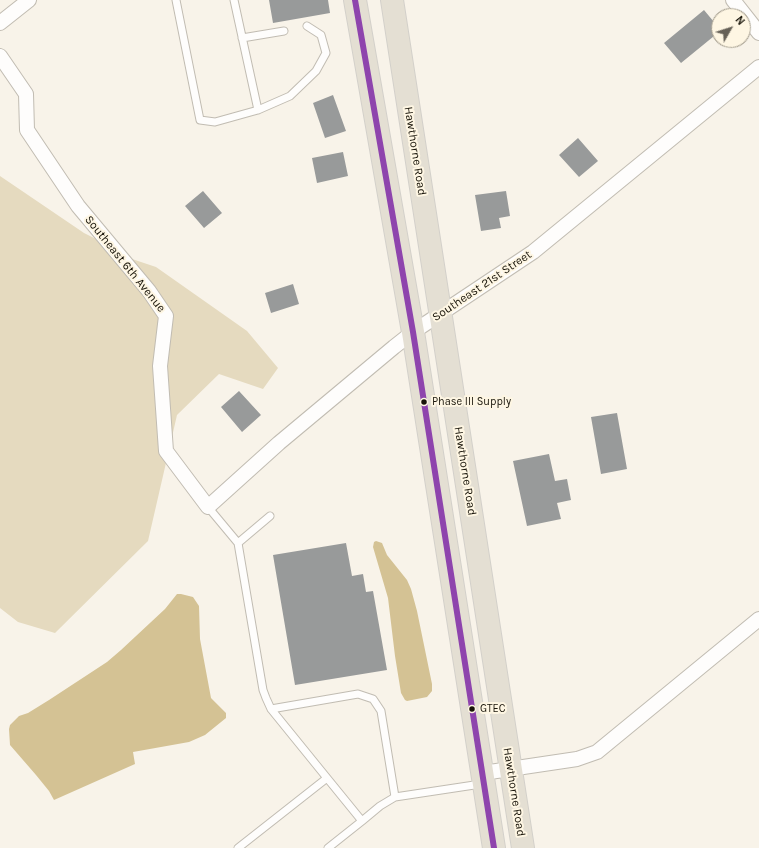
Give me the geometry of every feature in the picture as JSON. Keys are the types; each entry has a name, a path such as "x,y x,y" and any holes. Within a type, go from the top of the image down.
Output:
{"highway":[{"path":"355,0 413,332 494,848"},
{"name":"Hawthorne Road","path":"392,0 523,848"}],"street":[{"path":"0,23 29,0"},
{"path":"733,0 759,33"},
{"name":"Southeast 6th Avenue","path":"0,56 26,94 27,130 78,206 149,291 166,316 160,366 166,451 208,507"},
{"name":"Southeast 21st Street","path":"208,507 279,443 413,332 533,252 759,67"},
{"path":"484,778 511,768 577,759 597,752 759,619"}],"lane":[{"path":"176,0 200,120 215,122 258,110 290,96 316,71 326,53 321,35 307,26"},
{"path":"234,0 258,110"},
{"path":"242,38 284,30"},
{"path":"208,507 238,543 263,690 266,698 272,709 362,821"},
{"path":"238,543 270,516"},
{"path":"272,709 358,694 373,699 382,711 395,797"},
{"path":"238,848 327,778"},
{"path":"328,848 380,806 395,797 484,778"}],"shaded area":[{"path":"0,176 84,233 110,246 123,256 156,267 247,331 278,368 263,389 219,374 177,415 148,541 55,633 18,622 0,608"},
{"path":"376,541 382,543 387,555 407,580 411,589 432,684 432,691 427,697 407,701 401,693 388,598 373,547 374,542"},
{"path":"177,594 193,597 199,606 200,639 211,698 226,713 226,718 205,735 189,742 133,752 135,764 54,800 49,791 10,745 10,725 19,716 28,713 107,662 165,609"}],"building":[{"path":"269,0 328,0 330,13 273,23"},
{"path":"704,10 711,18 711,39 681,63 664,43"},
{"path":"333,95 346,131 325,138 313,103"},
{"path":"578,138 598,161 579,177 559,155"},
{"path":"343,152 348,176 317,183 312,158"},
{"path":"203,191 222,213 204,228 185,206"},
{"path":"506,191 510,216 499,218 501,228 481,231 475,195"},
{"path":"293,284 299,304 271,313 265,293"},
{"path":"239,391 261,415 242,432 221,407"},
{"path":"617,413 627,469 601,474 591,417"},
{"path":"549,454 555,481 567,479 571,500 557,503 561,519 527,526 513,461"},
{"path":"346,543 352,576 363,574 366,592 373,591 387,670 295,685 273,555"}],"transit line":[{"path":"355,0 413,332 494,848"}],"place":[{"name":"Phase III Supply","path":"424,402"},
{"name":"GTEC","path":"472,709"}]}
